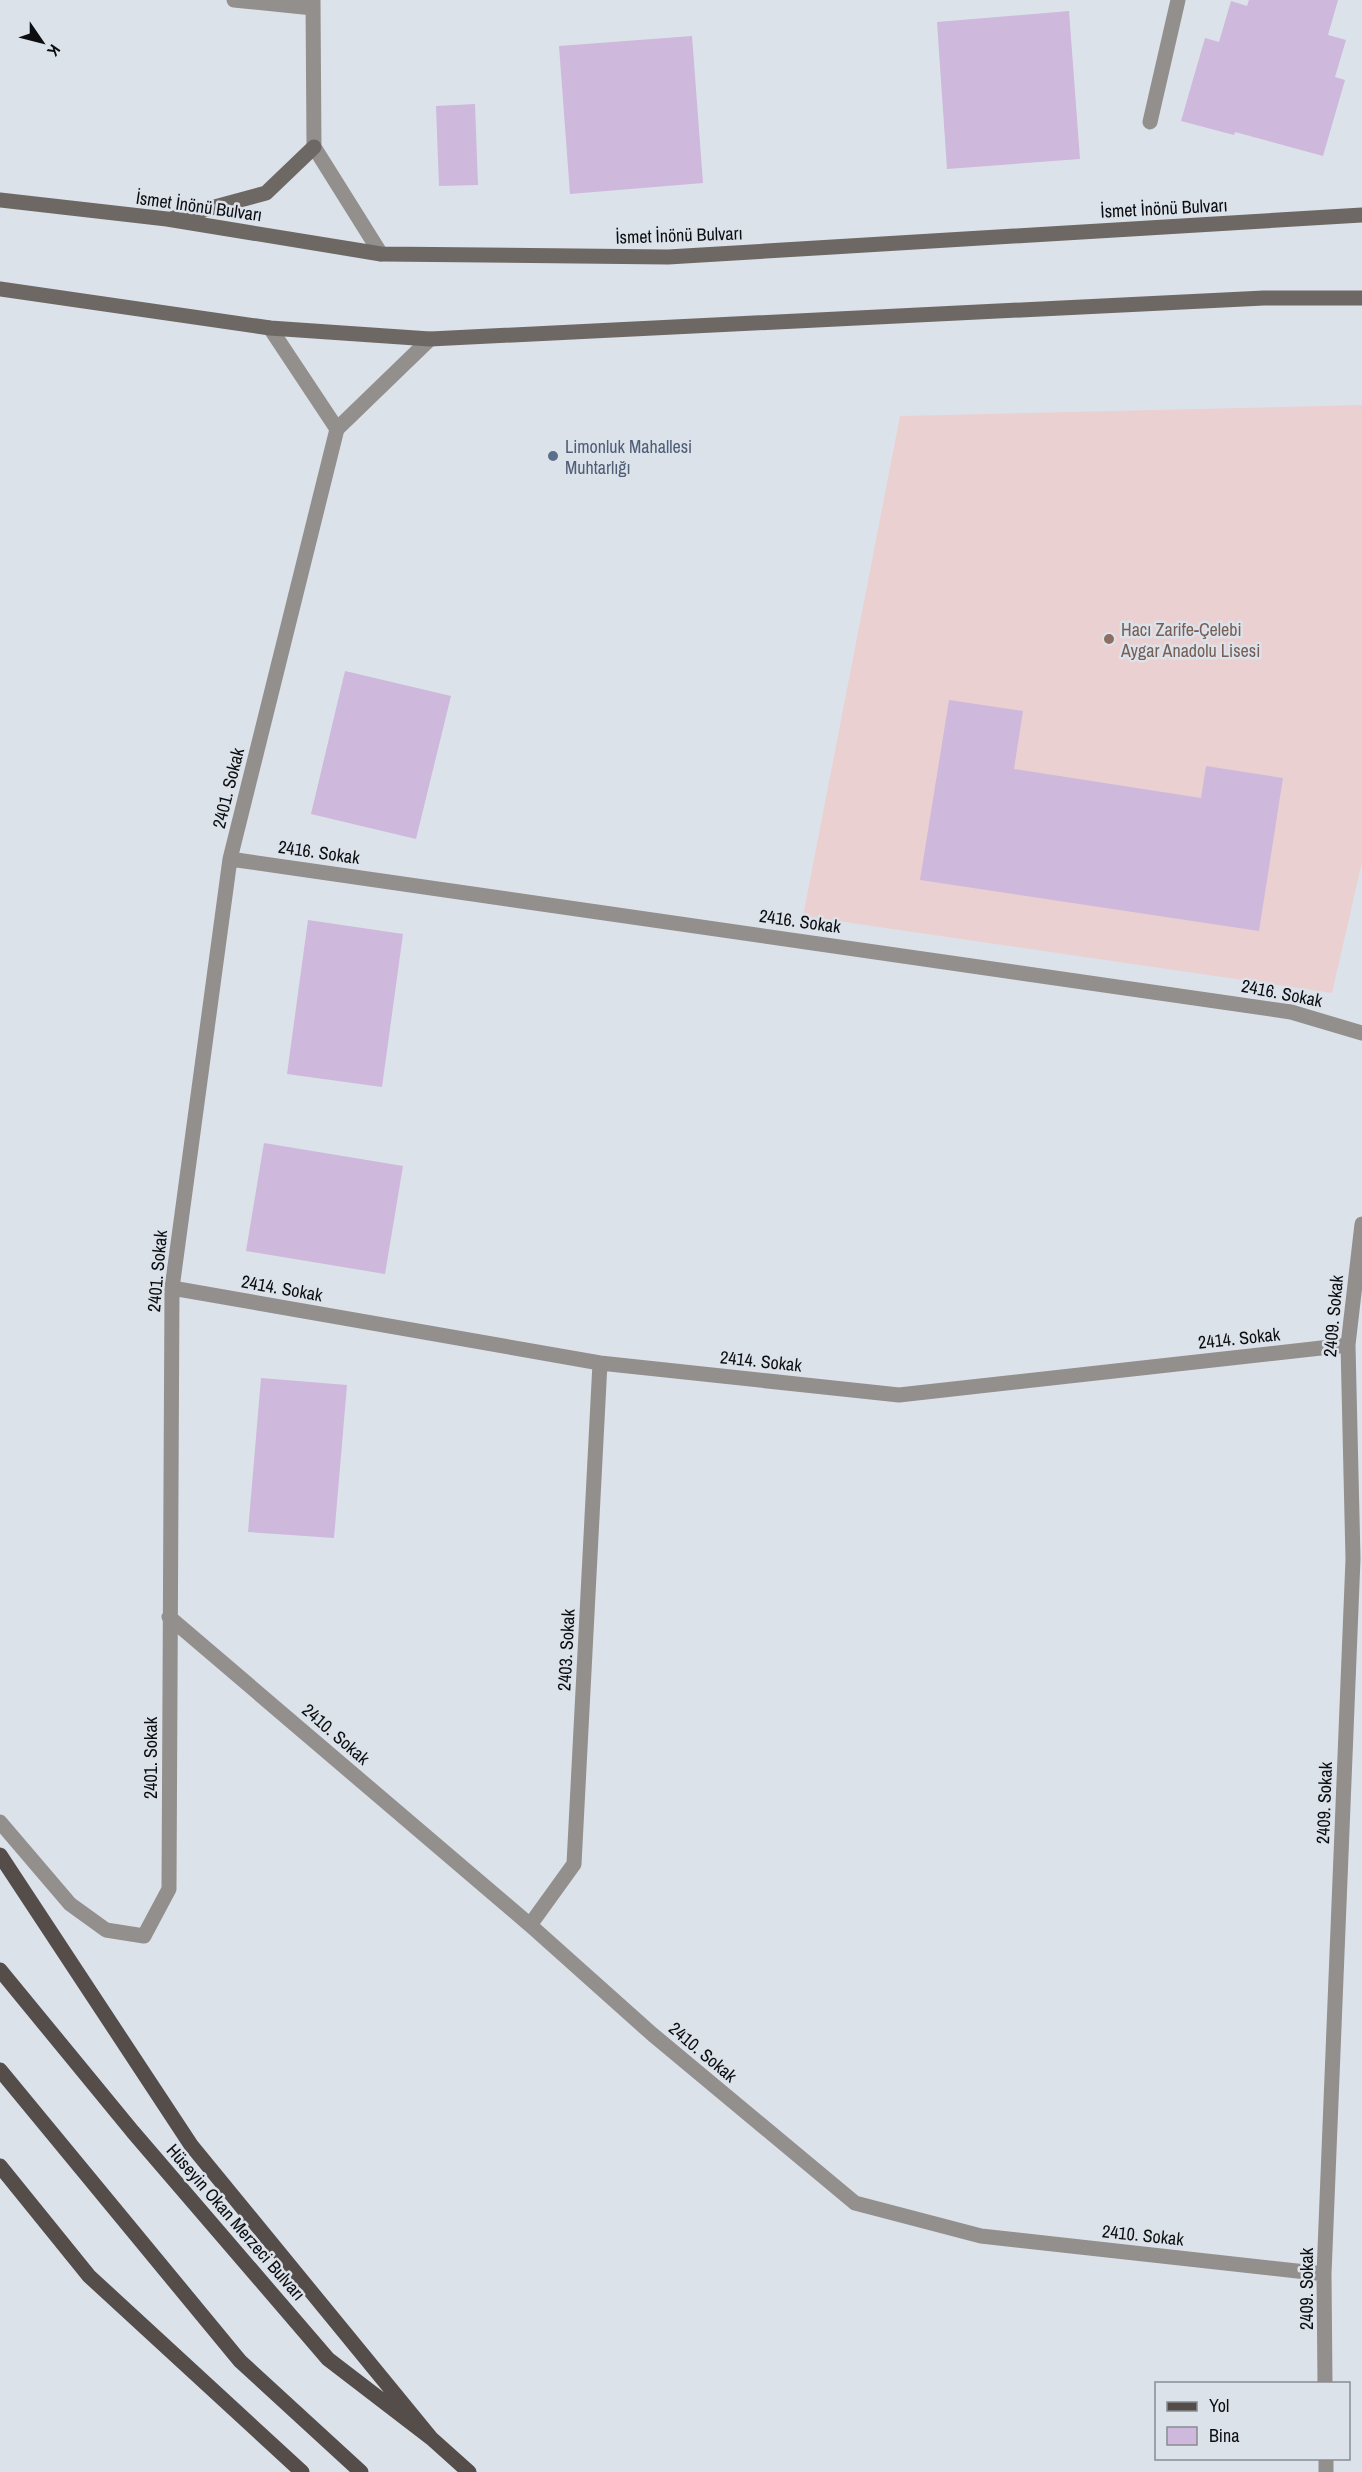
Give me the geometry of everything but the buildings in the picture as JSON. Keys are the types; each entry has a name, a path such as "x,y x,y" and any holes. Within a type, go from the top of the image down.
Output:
{"main road":[{"path":"167,219 266,194 314,147"},
{"name":"İsmet İnönü Bulvarı","path":"0,200 167,219 381,254 668,257 1362,215"},
{"path":"0,289 270,328 430,339 1264,298 1362,298"},
{"path":"0,1855 191,2145 431,2438"},
{"name":"Hüseyin Okan Merzeci Bulvarı","path":"0,1970 133,2132 328,2359 431,2438 469,2472"},
{"path":"0,2070 240,2361 361,2472"},
{"path":"0,2166 88,2276 302,2472"}],"street":[{"path":"234,0 313,4 314,147 381,254"},
{"path":"1150,122 1178,0"},
{"path":"270,328 337,429 430,339"},
{"name":"2401. Sokak","path":"0,1822 70,1904 106,1930 144,1936 169,1889 172,1288 230,859 337,429"},
{"name":"2416. Sokak","path":"230,859 1291,1012 1362,1033"},
{"name":"2409. Sokak","path":"1325,2382 1324,2274 1358,1561 1348,1345 1362,1224"},
{"name":"2414. Sokak","path":"172,1288 600,1363 899,1395 1348,1345"},
{"name":"2403. Sokak","path":"530,1925 574,1864 600,1363"},
{"name":"2410. Sokak","path":"169,1617 530,1925 652,2034 855,2203 981,2236 1324,2274"}],"shaded area":[{"name":"Hacı Zarife-Çelebi Aygar Anadolu Lisesi","path":"1362,405 1362,862 1332,993 803,916 900,416"}],"place":[{"name":"Limonluk Mahallesi Muhtarlığı","path":"553,456"},
{"name":"Hacı Zarife-Çelebi Aygar Anadolu Lisesi","path":"1109,639"}]}
